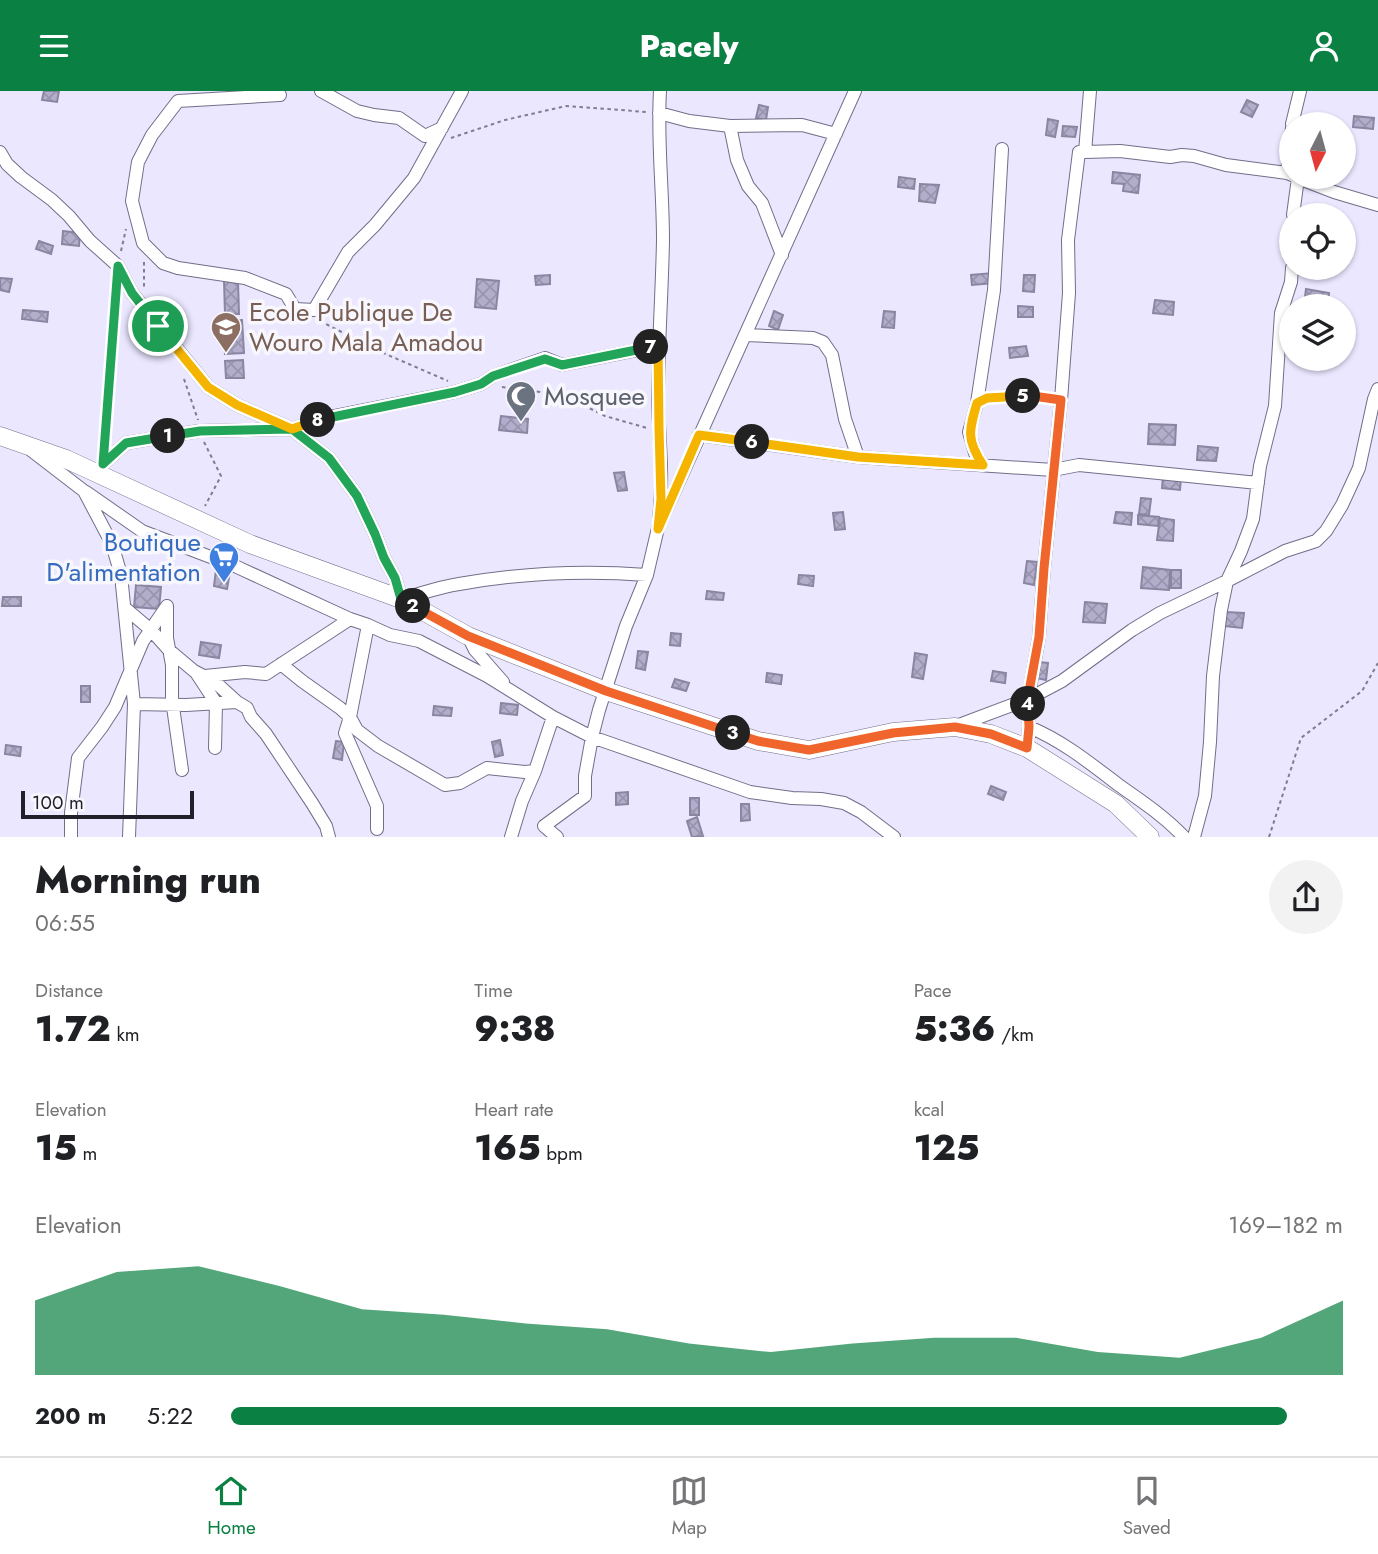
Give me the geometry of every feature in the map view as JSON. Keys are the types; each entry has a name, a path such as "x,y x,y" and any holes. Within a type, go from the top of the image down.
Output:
{"main road":[{"path":"0,436 66,459 250,544 401,599 468,636 606,691 758,741 809,750 893,733 955,727 991,734 1027,748 1116,804 1150,837"}],"street":[{"path":"321,91 357,111 399,118 425,136 442,128"},
{"path":"280,96 178,101 152,135 138,162 132,201 143,243 163,263 178,268 245,278 286,294 295,309 314,310 348,252 375,225 414,178 462,91"},
{"path":"557,837 544,826 585,796 585,776 592,737 625,626 647,575 658,529 661,499 658,346 663,239 660,91"},
{"path":"658,529 855,91"},
{"path":"1090,91 1085,152 1120,151 1170,157 1194,156 1226,165 1279,174"},
{"path":"1295,112 1299,91"},
{"path":"659,113 689,121 730,126 802,125 836,134"},
{"path":"730,126 737,160 748,186 762,202 782,255"},
{"path":"983,465 975,453 969,432 977,403 994,290 1002,149"},
{"path":"0,152 7,164 52,199 90,241 118,266 132,293 208,387 237,405 292,429 329,458 357,496 395,578 401,599 457,584 556,572 647,575"},
{"path":"1027,748 1028,699 1039,637 1061,400 1069,293 1069,240 1079,152"},
{"path":"1326,189 1378,205"},
{"path":"1194,837 1205,796 1213,675 1221,610 1227,581 1253,519 1261,466 1275,406 1280,313 1291,280"},
{"path":"746,335 813,338 823,342 832,355 845,419 858,457"},
{"path":"103,464 126,443 200,431 292,429 324,418 455,392 545,359 562,365 658,346"},
{"path":"955,727 1028,699 1062,681 1160,613 1284,551 1316,541 1326,531 1342,505 1359,468 1378,389"},
{"path":"699,435 858,457 1053,470 1079,465 1258,483"},
{"path":"0,436 32,450 84,491 142,531 237,567 390,635 419,641 487,676 553,717 592,737 750,792 844,803 861,812 894,837"},
{"path":"84,491 112,544 121,575 134,704 129,837"},
{"path":"71,837 71,813 79,758 115,706 143,641 167,606 169,650 173,665 173,705 182,770"},
{"path":"125,608 169,650 247,708 326,826 329,837"},
{"path":"200,674 266,674 350,619"},
{"path":"368,625 345,733 377,806 377,829"},
{"path":"468,636 475,650 509,691"},
{"path":"281,664 340,708 350,717 357,730 378,746 445,785 460,783 487,768 535,771"},
{"path":"200,674 216,703 215,748"},
{"path":"134,704 237,702"},
{"path":"511,837 553,717"},
{"path":"1029,727 1083,757 1167,820 1184,837"}],"path":[{"path":"442,128 443,140 505,120 566,106 659,113"},
{"path":"103,464 118,266 126,227"},
{"path":"143,243 144,290"},
{"path":"182,372 200,431 220,476 198,520"},
{"path":"977,403 987,398 1033,396 1061,400"},
{"path":"1269,837 1301,738 1362,691 1378,663"}],"building":[{"path":"44,91 59,91 57,102 42,100"},
{"path":"1247,100 1258,105 1252,117 1241,112"},
{"path":"759,105 768,107 766,120 756,118"},
{"path":"1356,116 1374,118 1373,129 1356,127"},
{"path":"1048,119 1058,121 1055,137 1046,135"},
{"path":"1063,126 1077,127 1075,137 1062,136"},
{"path":"1113,172 1140,175 1138,193 1123,191 1124,184 1112,183"},
{"path":"899,177 915,179 914,189 898,187"},
{"path":"920,184 939,185 935,203 919,201"},
{"path":"63,231 80,233 79,246 62,244"},
{"path":"39,241 53,246 51,254 36,249"},
{"path":"993,273 994,283 972,285 971,275"},
{"path":"550,275 550,284 536,285 535,276"},
{"path":"1024,275 1035,275 1034,292 1023,291"},
{"path":"0,278 12,279 9,292 0,290"},
{"path":"477,279 499,281 496,309 475,307"},
{"path":"224,281 238,281 239,314 225,314"},
{"path":"1306,289 1329,293 1329,294 1305,294"},
{"path":"1155,300 1174,302 1173,315 1153,313"},
{"path":"1018,306 1033,307 1033,317 1018,317"},
{"path":"23,310 48,312 47,322 22,319"},
{"path":"774,311 783,315 778,330 769,326"},
{"path":"884,311 895,312 894,328 882,327"},
{"path":"242,320 244,353 225,354 223,321"},
{"path":"1026,346 1028,356 1010,358 1009,348"},
{"path":"243,360 244,378 226,378 225,361"},
{"path":"501,416 528,419 527,433 499,430"},
{"path":"1149,424 1176,425 1175,445 1148,444"},
{"path":"1198,446 1218,448 1216,461 1197,460"},
{"path":"624,472 627,490 618,491 614,473"},
{"path":"1163,476 1181,478 1180,490 1162,488"},
{"path":"1141,498 1151,499 1149,515 1139,514"},
{"path":"843,512 845,529 835,530 833,513"},
{"path":"1116,512 1132,513 1131,525 1114,523"},
{"path":"1138,515 1159,517 1158,526 1138,524"},
{"path":"1160,518 1174,520 1173,541 1157,540"},
{"path":"1027,561 1037,562 1034,585 1024,583"},
{"path":"1143,567 1170,570 1169,590 1141,588"},
{"path":"216,570 230,572 227,589 214,586"},
{"path":"1171,570 1181,570 1181,588 1171,588"},
{"path":"799,575 814,576 813,586 798,584"},
{"path":"136,585 161,587 159,609 134,607"},
{"path":"707,591 724,593 723,600 706,599"},
{"path":"3,597 21,597 21,606 2,606"},
{"path":"1085,602 1107,604 1105,623 1083,622"},
{"path":"1226,612 1244,613 1242,628 1225,626"},
{"path":"671,633 681,634 680,646 670,645"},
{"path":"201,642 221,645 219,658 199,655"},
{"path":"638,651 648,652 645,670 636,668"},
{"path":"915,653 927,655 923,679 912,677"},
{"path":"1038,662 1048,663 1046,680 1036,678"},
{"path":"993,671 1006,673 1005,683 991,681"},
{"path":"767,673 782,675 781,684 766,682"},
{"path":"675,679 689,683 686,691 672,687"},
{"path":"81,686 90,686 90,702 81,702"},
{"path":"501,703 518,705 517,715 500,713"},
{"path":"434,706 452,708 451,716 433,715"},
{"path":"500,740 503,755 495,757 492,742"},
{"path":"336,741 344,742 342,760 333,758"},
{"path":"6,745 21,747 20,756 5,754"},
{"path":"991,786 1006,792 1003,800 988,794"},
{"path":"628,792 628,804 616,805 616,793"},
{"path":"690,798 699,798 699,815 690,815"},
{"path":"741,804 749,804 750,820 741,821"},
{"path":"697,817 703,836 692,837 687,821"}],"place":[{"name":"Ecole Publique De Wouro Mala Amadou","path":"226,354"},
{"name":"Mosquee","path":"521,423"},
{"name":"Boutique D'alimentation","path":"224,584"}],"route":[{"path":"158,326 132,293 118,266 103,464 126,443 200,431 292,429 329,458 357,496 395,578 401,599 468,636 606,691 758,741 809,750 893,733 955,727 991,734 1027,748 1028,699 1039,637 1061,400 1033,396 987,398 977,403 969,432 975,453 983,465 858,457 699,435 658,529 661,499 658,346 562,365 545,359 455,392 324,418 292,429 237,405 208,387 158,326"}]}
